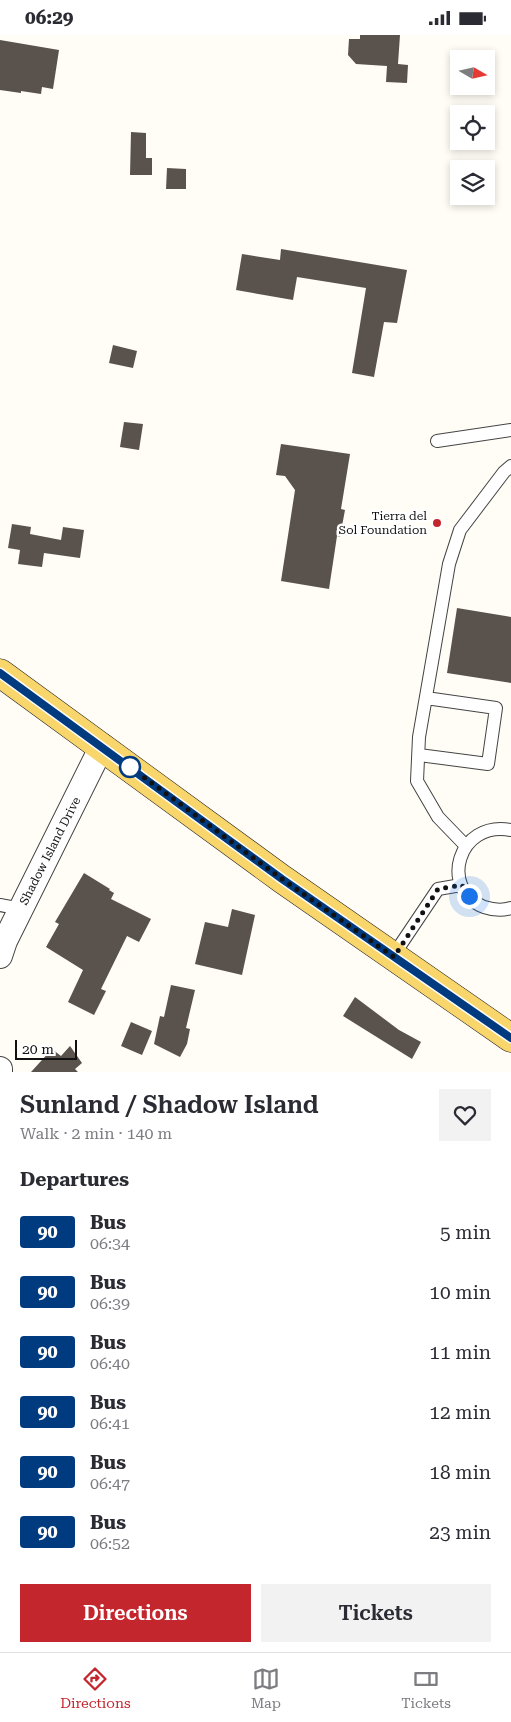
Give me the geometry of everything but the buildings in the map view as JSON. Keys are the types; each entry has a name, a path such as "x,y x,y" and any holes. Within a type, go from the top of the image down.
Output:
{"main road":[{"path":"0,673 282,879 511,1038"}],"street":[{"name":"Shadow Island Drive","path":"0,956 5,941 10,907 102,746"}],"lane":[{"path":"437,441 511,429"},
{"path":"466,846 438,817 418,781 419,737 449,564 460,529 504,472 511,466"},
{"path":"419,755 488,764 496,709 426,698"},
{"path":"511,830 500,828 486,830 475,836 466,846 460,858 458,872 462,885 469,896 479,905 492,909 505,910 511,908"},
{"path":"394,957 438,889 462,885"}],"bus line":[{"name":"90","path":"0,673 282,879 511,1038"}],"place":[{"name":"Tierra del Sol Foundation","path":"437,523"}],"route":[{"path":"130,767 282,879 394,957 438,889 462,885 469,896"}]}
